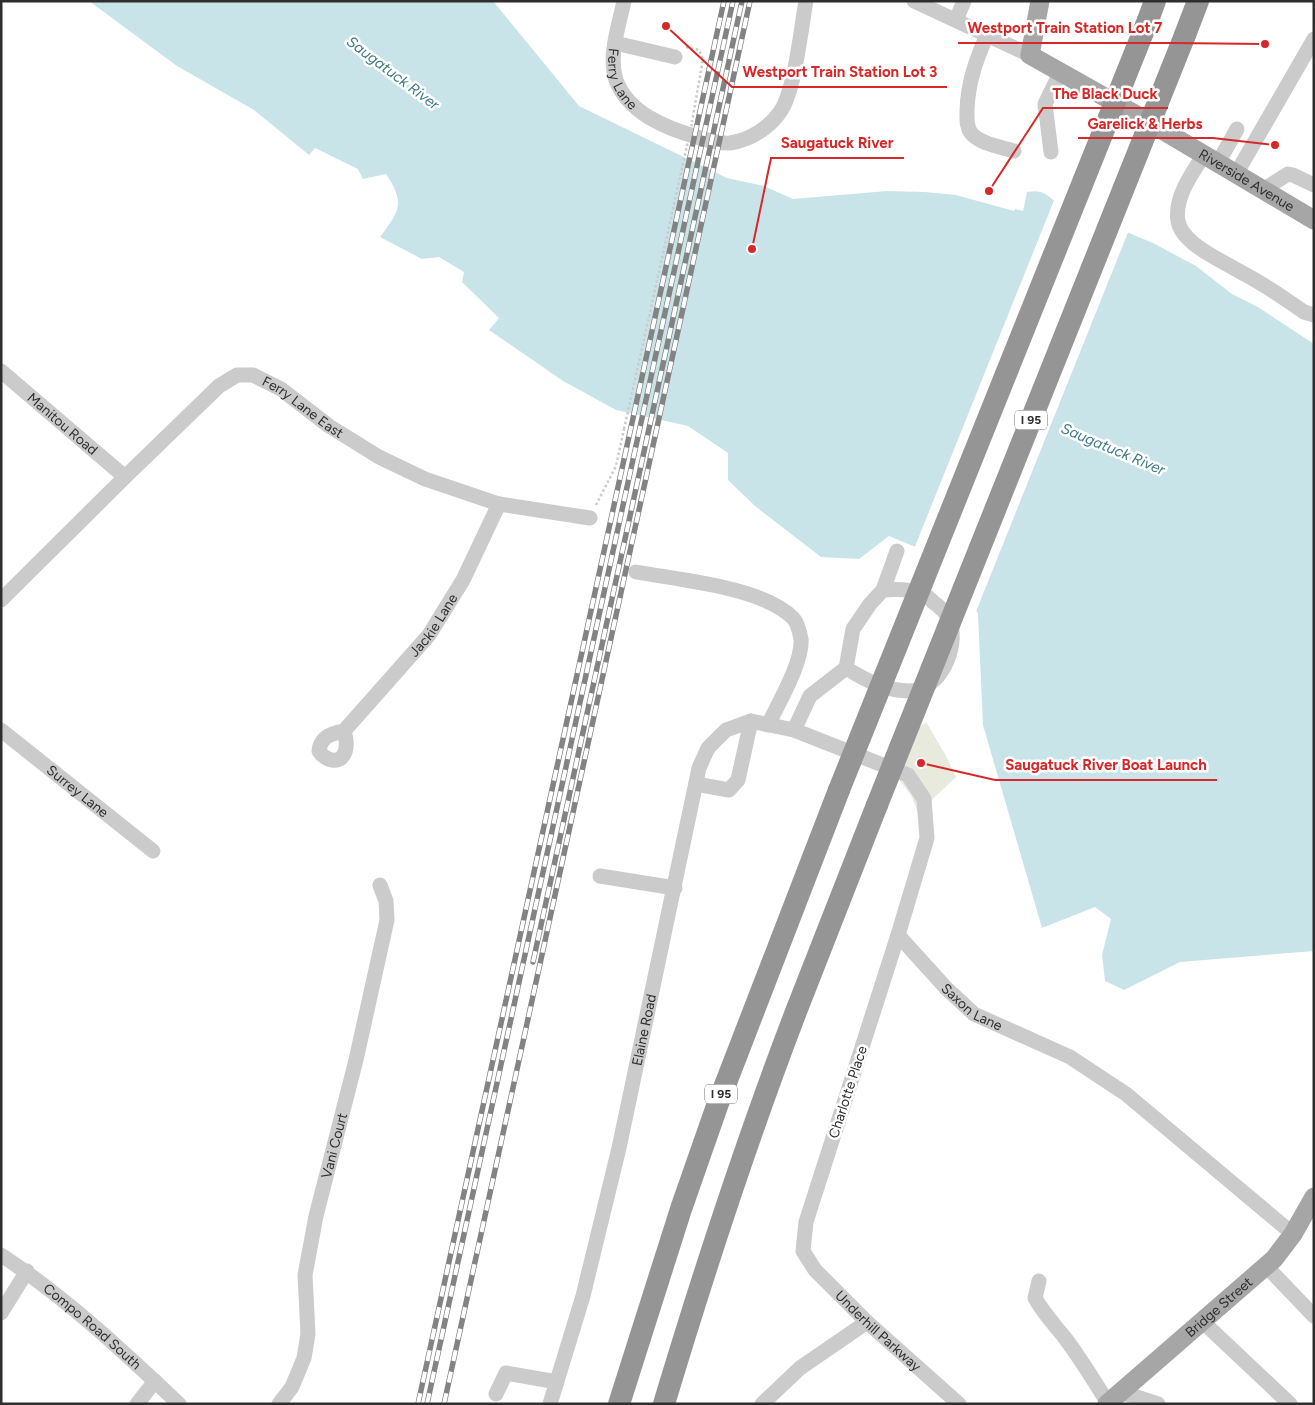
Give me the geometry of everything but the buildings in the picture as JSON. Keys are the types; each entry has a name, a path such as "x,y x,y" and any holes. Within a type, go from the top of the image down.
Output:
{"highway":[{"name":"I 95","path":"664,1404 704,1276 762,1103 800,1001 1198,1"},
{"name":"I 95","path":"619,1404 681,1209 717,1106 839,790 1152,11"}],"main road":[{"path":"1030,55 1040,1"},
{"name":"Riverside Avenue","path":"1030,55 1314,220"},
{"name":"Bridge Street","path":"1112,1400 1274,1259 1293,1234 1314,1196"}],"street":[{"name":"Ferry Lane","path":"624,1 615,43 614,71 624,94 645,114 662,125 714,142 729,143 751,136 771,122 782,110 788,97 806,1"},
{"path":"956,20 964,1"},
{"name":"Riverside Avenue","path":"919,2 1030,55"},
{"path":"987,35 970,82 967,123 971,132 979,140 1014,151"},
{"path":"1236,174 1314,39"},
{"path":"615,43 680,52"},
{"path":"1051,152 1045,104 1060,71"},
{"path":"1237,130 1211,159 1189,178 1178,208 1178,221 1182,232 1193,243 1220,261 1275,292 1304,312 1314,315"},
{"path":"1263,190 1288,174 1293,174 1314,185"},
{"name":"Manitou Road","path":"1,371 125,477"},
{"name":"Ferry Lane East","path":"1,600 219,386 237,374 253,376 282,389 329,426 379,457 425,479 499,504 590,518"},
{"name":"Jackie Lane","path":"344,731 429,635 463,580 499,504"},
{"path":"794,730 810,696 846,668 853,629 870,604 883,590 897,551"},
{"path":"636,572 733,589 774,604 795,619 801,640 796,667 768,725"},
{"path":"846,668 863,680 890,688 911,691 933,683 945,667 953,647 950,621 939,606 923,593 904,589 883,590"},
{"path":"696,784 729,790 734,785 738,780 751,721 794,730 908,775 924,799 927,838 898,935"},
{"name":"Elaine Road","path":"550,1404 583,1296 619,1148 699,768 708,748 726,730 751,721"},
{"name":"Surrey Lane","path":"1,730 153,851"},
{"path":"600,876 674,888"},
{"name":"Vani Court","path":"279,1404 292,1387 304,1358 308,1334 305,1275 316,1216 356,1060 387,920 386,901 380,885"},
{"name":"Saxon Lane","path":"898,935 946,988 974,1014 1070,1057 1126,1094 1293,1234"},
{"name":"Charlotte Place","path":"803,1251 806,1222 898,935"},
{"name":"Underhill Parkway","path":"803,1251 815,1270 867,1322 959,1404"},
{"name":"Compo Road South","path":"1,1255 27,1271 70,1306 179,1404"},
{"path":"1266,1266 1314,1316"},
{"path":"1,1313 27,1271"},
{"path":"1039,1281 1035,1298 1044,1314 1112,1400 1158,1404"},
{"path":"1202,1321 1290,1404"},
{"path":"762,1404 800,1368 867,1322"},
{"path":"496,1394 506,1373 557,1382"},
{"path":"137,1404 155,1381"}],"path":[{"path":"590,518 616,466 692,123 703,59 699,50 680,52"}],"shaded area":[{"path":"926,722 956,777 918,813 911,795 892,771 914,731"}],"water":[{"path":"89,1 493,1 579,106 727,178 764,186 793,199 887,191 925,192 956,195 1014,211 1015,209 1023,211 1027,192 1040,192 1057,203 1153,243 1196,266 1232,294 1258,307 1314,344 1314,951 1180,962 1124,990 1105,981 1102,955 1111,919 1095,907 1042,928 983,725 978,614 954,563 889,536 859,559 821,557 755,506 728,480 728,453 688,426 616,410 563,381 489,330 499,318 462,282 464,272 439,257 422,259 380,237 396,214 398,207 396,193 386,174 363,179 358,169 315,148 309,155 254,110 177,66"}],"pier":[{"path":"1055,198 1058,201 1129,230 975,614 952,565 914,549"}],"railway":[{"path":"418,1404 724,1"},
{"path":"427,1404 733,1"},
{"path":"533,962 742,1"},
{"path":"444,1404 750,1"}],"place":[{"name":"Westport Train Station Lot 3","path":"666,26"},
{"name":"Westport Train Station Lot 7","path":"1265,44"},
{"name":"Garelick & Herbs","path":"1275,145"},
{"name":"The Black Duck","path":"989,191"},
{"name":"Saugatuck River","path":"752,249"},
{"name":"Saugatuck River Boat Launch","path":"921,763"}]}
